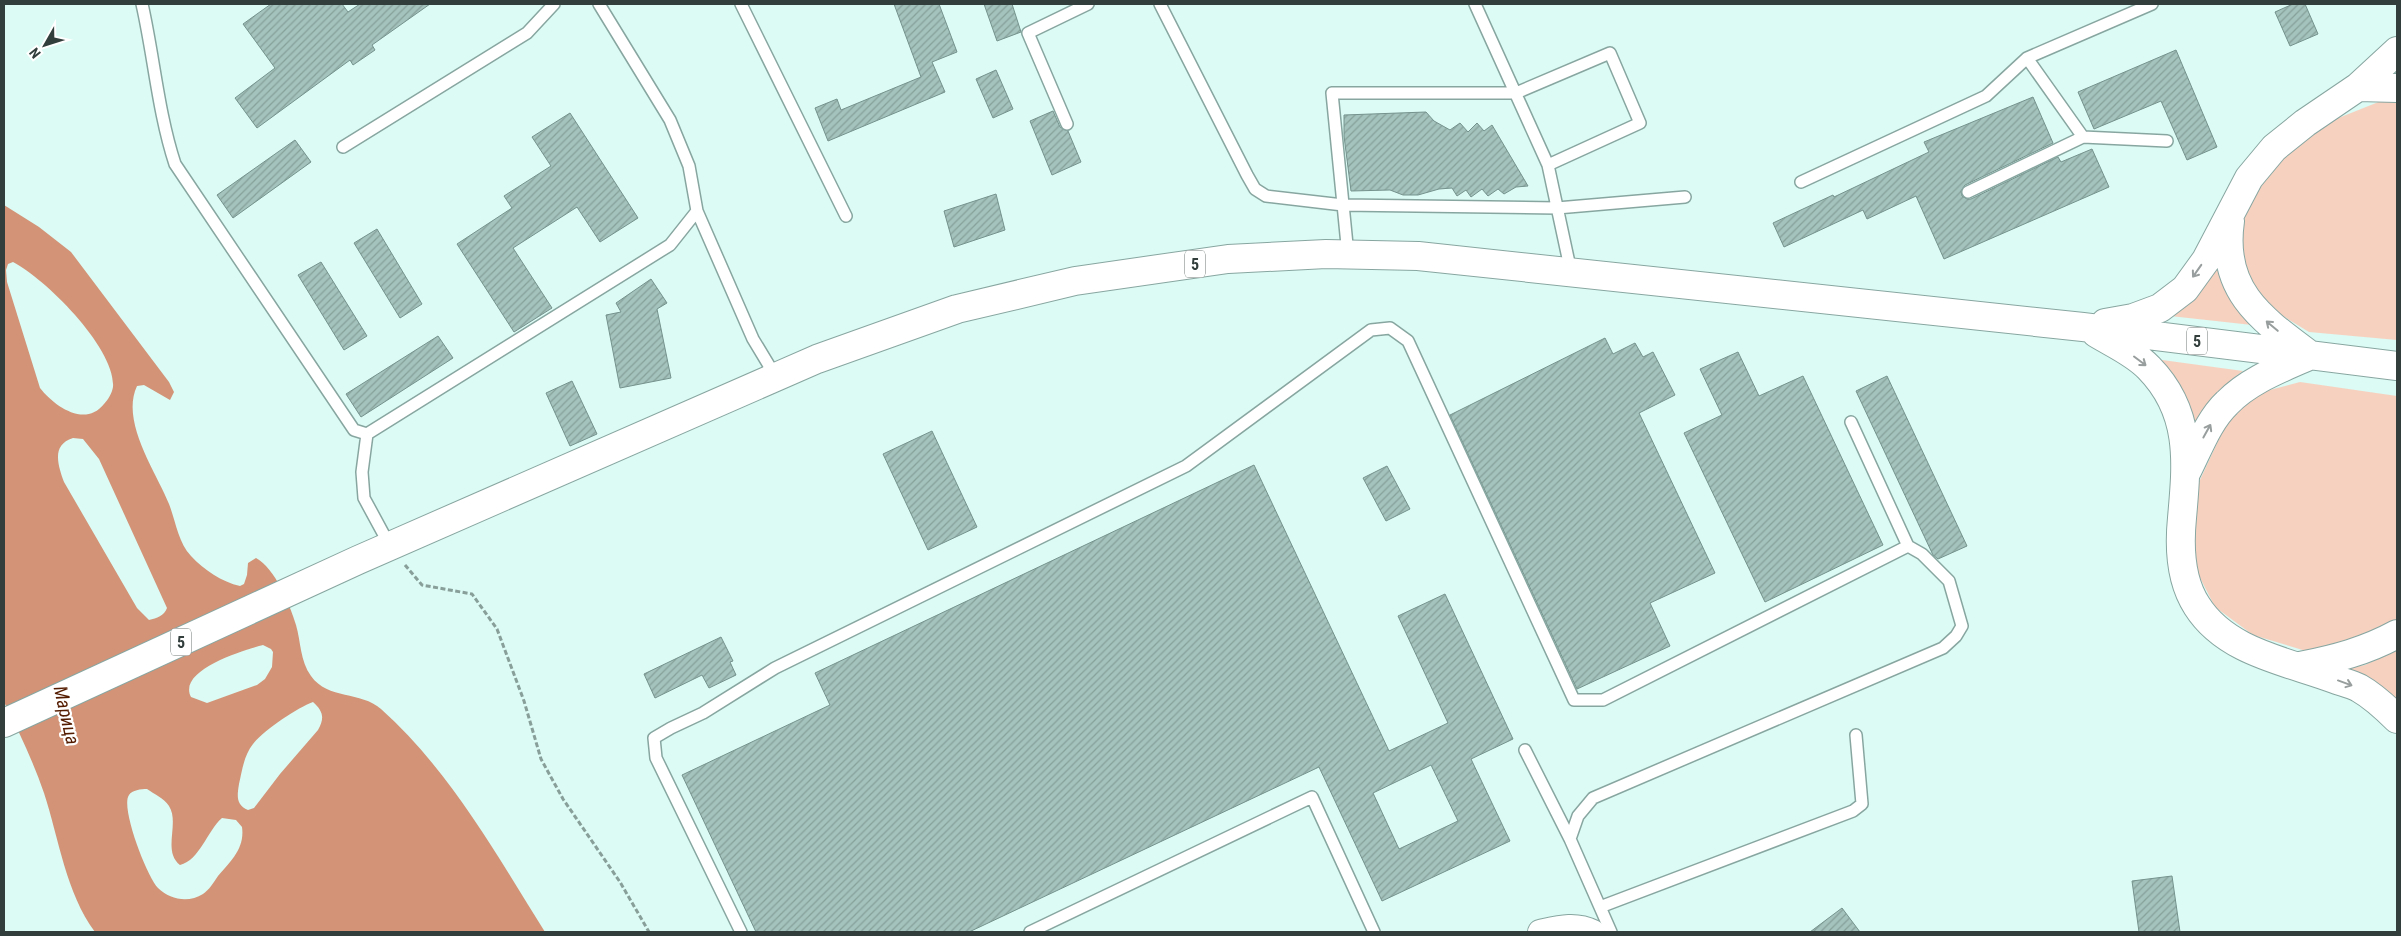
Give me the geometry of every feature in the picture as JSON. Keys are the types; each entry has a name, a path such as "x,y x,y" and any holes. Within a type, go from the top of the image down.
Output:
{"main road":[{"path":"2083,327 2133,318 2160,308 2185,289 2206,260 2249,178 2274,148 2358,87 2397,50"},
{"path":"2358,87 2397,88"},
{"path":"2186,475 2214,418 2226,403 2242,389 2273,371 2310,355 2269,324 2254,308 2238,284 2228,258 2231,214"},
{"name":"5","path":"4,723 358,560 817,359 956,309 1075,281 1228,259 1348,255 1418,256 2083,327 2397,366"},
{"path":"2083,327 2126,350 2149,368 2168,393 2179,414 2186,475 2180,536 2182,565 2189,591 2197,606 2209,621 2233,641 2262,656 2300,666 2358,688 2397,719"},
{"path":"2300,666 2345,657 2397,634"}],"street":[{"path":"1540,932 1566,926 1593,932"}],"lane":[{"path":"142,4 151,43 164,129 174,164 354,430 367,434 670,245 697,211"},
{"path":"343,148 527,33 554,4"},
{"path":"598,4 670,120 689,166 697,211 753,339 776,377"},
{"path":"741,4 846,216"},
{"path":"1067,124 1028,33 1088,4"},
{"path":"1160,4 1255,189 1266,196 1343,205 1557,208 1685,197"},
{"path":"1475,4 1548,165 1571,272"},
{"path":"1801,182 1986,96 2027,58 2152,4"},
{"path":"1348,255 1332,93 1516,93 1610,53 1640,123 1548,165"},
{"path":"2027,58 2083,137"},
{"path":"1968,192 2083,137 2167,141"},
{"path":"741,932 656,758 654,738 703,713 775,668 1186,466 1370,330 1390,328 1408,341 1574,700 1603,700 1908,546"},
{"path":"1570,839 1578,816 1593,798 1943,648 1956,636 1962,626 1949,581 1922,554 1908,546 1852,422"},
{"path":"367,434 362,472 364,498 390,546"},
{"path":"1600,907 1853,811 1862,804 1856,735"},
{"path":"1525,750 1570,839 1611,932"},
{"path":"1030,932 1312,797 1374,932"}],"path":[{"path":"390,546 422,585 472,594 497,629 524,701 541,759 563,799 620,882 649,932"}],"shaded area":[{"path":"2381,101 2397,102 2397,340 2309,332 2265,305 2246,269 2238,232 2247,198 2274,163 2326,123"},
{"path":"2215,257 2252,325 2161,315"},
{"path":"2155,359 2243,371 2215,397 2194,429"},
{"path":"2300,382 2397,396 2397,621 2316,654 2253,635 2215,607 2193,564 2199,482 2226,424 2254,394"},
{"path":"2397,650 2397,708 2333,671 2365,665"}],"water":[{"name":"Марица","path":"4,205 39,227 71,252 169,382 174,392 170,400 144,385 137,386 133,400 133,415 142,447 169,504 180,538 191,556 207,571 227,582 240,586 244,584 248,563 256,558 263,563 275,578 286,598 296,625 305,664 311,676 326,689 373,703 406,733 429,759 471,815 545,932 95,932 85,917 70,883 40,781 4,702","holes":["13,262 27,271 60,299 91,335 103,354 111,371 113,387 107,400 96,411 88,414 70,412 53,401 40,388 7,282 6,270 8,264","73,438 83,439 99,459 167,608 160,616 149,620 137,608 64,482 58,456 61,445","263,645 273,652 272,667 265,679 257,685 207,703 191,697 189,687 194,678 203,670 228,657","313,702 319,708 322,718 318,730 254,808 248,810 244,808 239,803 238,788 247,753 258,738 298,709","147,789 162,798 169,806 173,820 172,852 180,865 193,857 222,818 236,820 242,827 241,841 236,854 209,888 198,897 192,899 174,898 158,888 153,881 136,842 128,813 127,802 130,793"]}],"building":[{"path":"271,4 342,4 348,12 360,4 430,4 372,45 375,50 353,65 350,60 257,128 235,98 275,68 243,24"},
{"path":"894,4 939,4 957,52 932,62 945,92 828,141 815,108 837,99 841,110 921,77"},
{"path":"984,4 1012,4 1021,32 997,41"},
{"path":"2293,4 2305,4 2318,34 2290,46 2275,12"},
{"path":"2176,50 2217,147 2187,160 2161,101 2094,129 2078,92"},
{"path":"996,70 1013,109 993,118 976,79"},
{"path":"2033,97 2053,143 1965,185 1961,191 1962,196 1971,199 2058,157 2061,162 2092,149 2109,187 1944,259 1916,196 1867,219 1863,210 1784,247 1773,223 1833,195 1834,197 1929,152 1924,142"},
{"path":"1053,111 1060,127 1068,131 1081,162 1052,175 1030,121"},
{"path":"1426,112 1434,121 1450,130 1460,123 1468,132 1477,123 1484,131 1492,125 1528,186 1516,187 1504,194 1498,189 1488,196 1482,189 1471,197 1466,190 1457,196 1452,188 1439,189 1418,195 1403,195 1390,190 1351,191 1344,136 1344,115"},
{"path":"570,113 638,218 600,242 577,207 513,248 552,308 514,332 457,244 512,208 504,196 551,166 532,137"},
{"path":"295,140 311,162 233,218 217,195"},
{"path":"996,194 1005,230 954,247 944,211"},
{"path":"377,229 422,304 400,318 354,243"},
{"path":"321,262 367,336 344,350 298,275"},
{"path":"651,279 667,303 657,309 671,378 620,388 606,315 621,312 616,303"},
{"path":"438,336 453,358 361,417 346,394"},
{"path":"1605,338 1613,354 1635,343 1643,357 1653,352 1675,395 1639,413 1715,573 1650,603 1670,646 1577,689 1450,415"},
{"path":"1738,352 1759,396 1803,376 1883,545 1765,602 1684,433 1722,415 1700,369"},
{"path":"1887,376 1967,546 1938,559 1933,555 1856,391"},
{"path":"572,381 597,434 570,446 546,393"},
{"path":"932,431 977,527 928,550 883,454"},
{"path":"1254,465 1389,751 1448,723 1398,616 1445,594 1513,739 1471,759 1510,841 1382,901 1319,767 969,932 756,932 682,775 830,705 815,673","holes":["1431,765 1458,821 1399,849 1373,793"]},
{"path":"1387,466 1410,509 1386,521 1363,478"},
{"path":"721,637 733,661 730,662 736,675 709,688 702,675 655,698 644,674"},
{"path":"2172,876 2180,932 2139,932 2132,881"},
{"path":"1842,908 1860,932 1810,932"}]}
